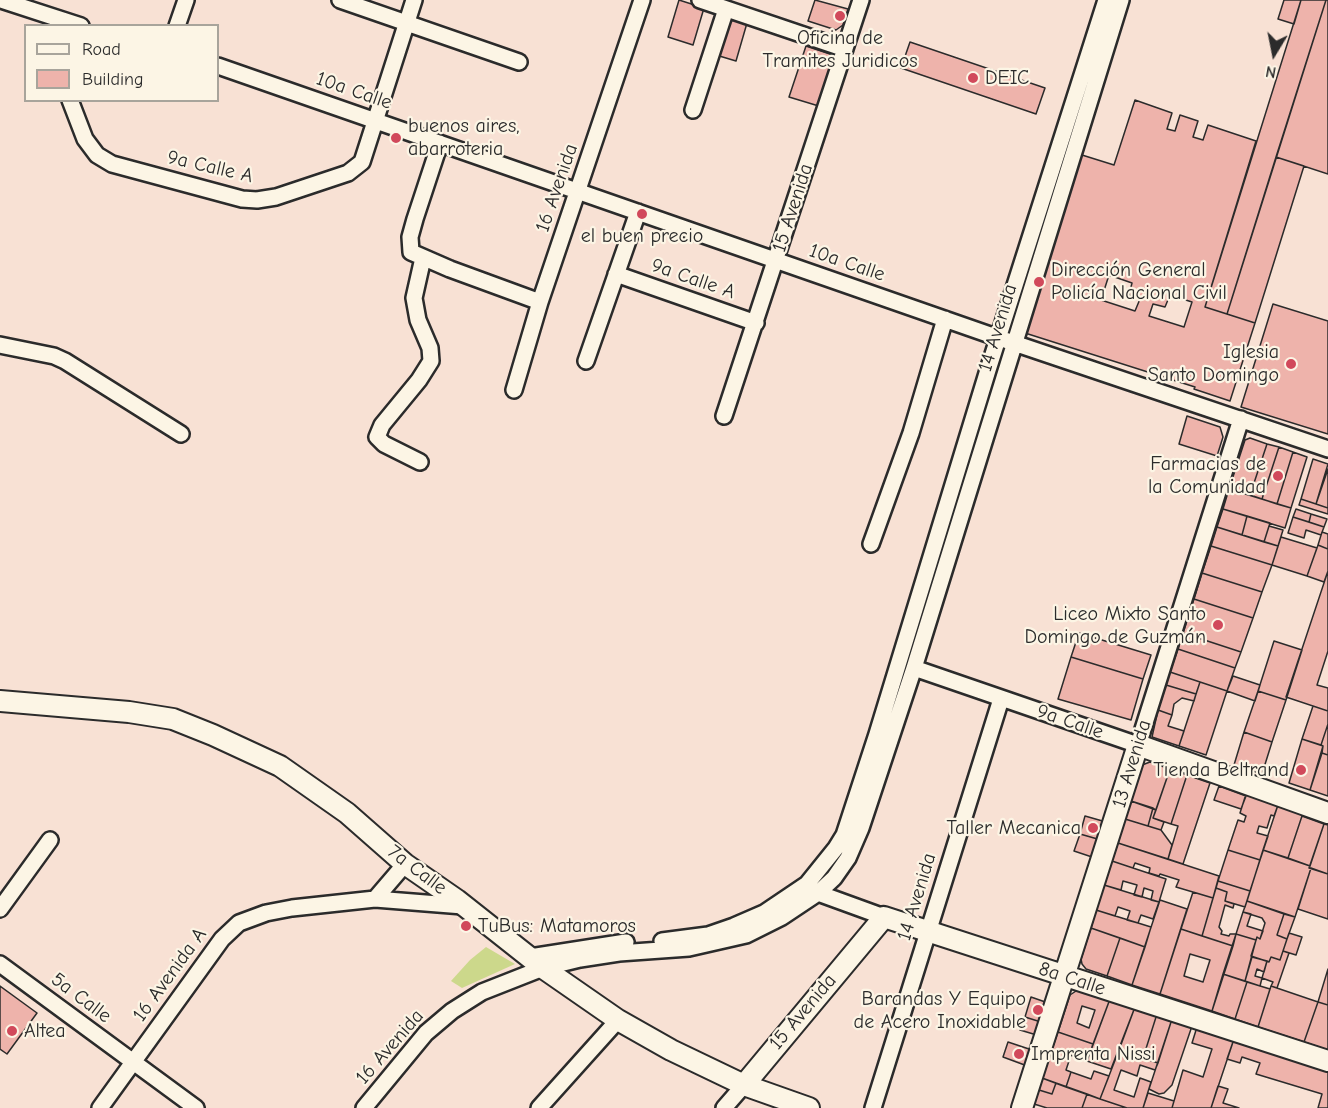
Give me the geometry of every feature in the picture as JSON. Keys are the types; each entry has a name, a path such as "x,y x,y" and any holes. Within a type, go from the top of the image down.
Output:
{"main road":[{"name":"7a Calle","path":"0,701 129,711 173,719 280,766 347,813 405,864 618,1020 671,1050 744,1085 809,1108"},
{"name":"9a Calle","path":"1138,745 1328,813"},
{"name":"13 Avenida","path":"1022,1108 1138,745"},
{"name":"8a Calle","path":"884,917 1328,1061"},
{"name":"15 Avenida","path":"744,1085 884,917"}],"street":[{"path":"1,0 71,24"},
{"path":"178,24 186,0"},
{"path":"340,0 519,62"},
{"name":"9a Calle A","path":"71,102 85,139 97,155 112,164 242,199 257,200 276,197 348,173 362,162 414,0"},
{"name":"16 Avenida","path":"514,390 540,302 642,0"},
{"path":"700,0 845,49"},
{"name":"15 Avenida","path":"724,416 861,0"},
{"name":"14 Avenida","path":"537,962 608,944 708,934 734,926 764,913 793,895 807,884 836,848 850,821 1106,0"},
{"name":"14 Avenida","path":"537,962 689,948 746,935 782,917 818,893 834,878 852,848 914,668 1121,0"},
{"path":"693,110 726,9"},
{"name":"10a Calle","path":"219,66 999,338 1328,449"},
{"path":"420,462 384,444 376,437 382,425 419,380 431,361 430,348 418,320 414,298 417,255 410,237 440,143"},
{"path":"586,361 638,212"},
{"path":"417,255 540,302"},
{"name":"9a Calle A","path":"616,274 756,323"},
{"path":"872,544 911,433 945,319"},
{"path":"0,345 54,356 66,361 181,434"},
{"name":"13 Avenida","path":"1138,745 1240,419"},
{"name":"9a Calle","path":"914,668 1138,745"},
{"name":"14 Avenida","path":"873,1108 1002,699"},
{"path":"0,909 50,840"},
{"path":"375,899 405,864"},
{"name":"8a Calle","path":"818,893 884,917"},
{"name":"16 Avenida A","path":"100,1108 222,939 239,923 266,913 292,908 375,899 463,906"},
{"name":"16 Avenida","path":"364,1108 426,1033 452,1011 537,962"},
{"name":"5a Calle","path":"0,964 196,1108"},
{"path":"539,1108 618,1020"},
{"name":"15 Avenida","path":"724,1108 744,1085"}],"green space":[{"path":"486,947 515,964 462,988 451,981 470,960"}],"building":[{"path":"679,0 704,8 693,45 668,37"},
{"path":"815,0 848,9 843,25 836,30 808,21"},
{"path":"1284,0 1301,0 1294,24 1278,19"},
{"path":"1301,0 1326,0 1227,314 1205,307"},
{"path":"1326,0 1328,0 1328,174 1276,157"},
{"path":"732,19 747,23 736,61 716,55 725,23"},
{"name":"DEIC","path":"910,42 1045,88 1036,114 901,68"},
{"path":"806,46 839,57 822,107 789,97"},
{"path":"1135,100 1172,113 1167,129 1175,131 1180,115 1198,121 1193,137 1203,140 1208,125 1256,141 1205,307 1255,323 1230,401 1194,389 1195,387 1025,333 1082,155 1114,165","holes":["1109,275 1132,283 1129,295 1140,299 1135,311 1101,300","1170,295 1192,302 1184,327 1149,316 1153,304 1165,307"]},
{"path":"1276,157 1304,166 1255,323 1227,314"},
{"name":"Iglesia Santo Domingo","path":"1273,304 1328,321 1328,434 1241,407"},
{"path":"1187,416 1220,427 1223,437 1217,456 1179,444"},
{"path":"1250,438 1267,444 1250,495 1229,489 1245,440"},
{"path":"1267,444 1279,447 1262,499 1250,495"},
{"name":"Farmacias de la Comunidad","path":"1279,447 1293,452 1277,504 1262,499"},
{"path":"1293,452 1307,457 1291,508 1277,504"},
{"path":"1313,459 1328,464 1316,504 1301,499"},
{"path":"1328,469 1328,508 1316,504"},
{"path":"1229,489 1291,508 1285,528 1223,509"},
{"path":"1301,499 1328,508 1328,514 1299,505"},
{"path":"1223,509 1247,516 1242,535 1217,527"},
{"path":"1296,509 1311,514 1309,522 1293,517"},
{"path":"1311,514 1327,519 1324,527 1309,522"},
{"path":"1247,516 1270,523 1264,542 1242,535"},
{"path":"1293,517 1324,527 1321,535 1306,530 1304,538 1288,533"},
{"path":"1269,526 1283,530 1278,546 1264,542"},
{"path":"1217,527 1278,546 1272,565 1211,546"},
{"path":"1322,532 1328,534 1328,549 1318,545"},
{"path":"1281,537 1317,548 1307,576 1272,565"},
{"path":"1318,545 1328,549 1328,571 1324,582 1307,576"},
{"path":"1211,546 1272,565 1262,592 1202,573"},
{"path":"1328,571 1328,651 1317,685 1328,688 1328,711 1286,697"},
{"path":"1202,573 1262,592 1253,618 1194,599"},
{"name":"Liceo Mixto Santo Domingo de Guzmán","path":"1194,599 1253,618 1241,652 1183,633"},
{"path":"1079,633 1151,655 1143,679 1071,657"},
{"path":"1183,633 1241,652 1235,668 1178,649"},
{"path":"1274,641 1302,650 1286,700 1258,691"},
{"path":"1178,649 1235,668 1227,691 1170,672"},
{"path":"1071,657 1143,679 1131,720 1058,699"},
{"path":"1170,672 1200,682 1196,694 1166,685"},
{"path":"1233,676 1260,685 1255,701 1227,691"},
{"path":"1200,682 1227,691 1206,755 1179,746"},
{"path":"1166,685 1196,694 1194,701 1182,698 1174,704 1172,715 1158,710"},
{"path":"1258,691 1286,700 1272,742 1244,732"},
{"path":"1313,706 1328,711 1328,724 1321,745 1302,739"},
{"path":"1158,710 1172,715 1168,726 1184,731 1179,746 1152,737"},
{"path":"1328,724 1328,755 1322,753 1323,746 1321,745"},
{"path":"1244,732 1272,742 1262,774 1234,765"},
{"path":"1302,739 1323,746 1310,790 1289,783"},
{"path":"1322,753 1328,755 1328,796 1310,790"},
{"path":"1150,762 1170,769 1156,810 1131,801 1142,765"},
{"path":"1170,769 1187,775 1171,824 1153,818"},
{"path":"1187,775 1210,783 1183,864 1168,859 1178,826 1171,824"},
{"path":"1219,786 1246,796 1241,809 1214,800"},
{"path":"1247,791 1278,805 1274,816 1271,815 1267,828 1259,826 1257,833 1268,836 1260,860 1228,850 1238,820 1244,822 1246,816 1240,813"},
{"path":"1131,801 1153,808 1148,826 1125,819"},
{"path":"1278,805 1303,813 1288,858 1263,850"},
{"path":"1153,808 1156,810 1153,818 1164,822 1161,830 1148,826"},
{"name":"Taller Mecanica","path":"1085,816 1106,822 1101,840 1080,834"},
{"path":"1302,816 1324,824 1310,866 1288,858"},
{"path":"1125,819 1161,830 1172,845 1168,859 1118,843"},
{"path":"1324,824 1328,825 1328,874 1309,868"},
{"path":"1080,834 1101,840 1095,858 1074,851"},
{"path":"1118,843 1219,876 1213,898 1176,887 1179,880 1149,873 1150,868 1135,863 1133,868 1112,861"},
{"path":"1228,850 1260,860 1250,891 1218,881"},
{"path":"1263,850 1311,868 1295,917 1247,901"},
{"path":"1112,861 1166,879 1159,902 1151,900 1153,891 1144,888 1142,897 1134,895 1137,885 1123,881 1121,890 1104,885"},
{"path":"1311,868 1328,874 1328,919 1298,909"},
{"path":"1218,881 1250,891 1245,907 1225,901 1227,892 1216,888"},
{"path":"1104,885 1159,902 1153,919 1141,915 1138,923 1127,920 1130,911 1118,907 1115,916 1096,910"},
{"path":"1216,888 1227,892 1225,901 1234,904 1233,908 1225,905 1219,927 1221,934 1229,936 1236,934 1233,946 1202,936"},
{"path":"1193,892 1213,898 1202,936 1181,929"},
{"path":"1160,900 1187,909 1160,994 1132,985"},
{"path":"1247,901 1284,914 1277,935 1287,939 1280,960 1271,957 1269,962 1251,956 1257,937 1260,939 1265,923 1262,918 1243,912"},
{"path":"1096,910 1151,927 1145,947 1091,928"},
{"path":"1243,912 1251,914 1247,926 1263,931 1260,939 1236,934"},
{"path":"1284,914 1295,917 1287,939 1277,935"},
{"path":"1091,928 1120,938 1107,976 1086,969 1082,964 1081,959"},
{"path":"1181,929 1233,946 1212,1011 1160,994","holes":["1190,954 1210,960 1203,982 1184,976"]},
{"path":"1289,933 1302,937 1296,955 1283,951"},
{"path":"1236,934 1256,940 1245,981 1223,974"},
{"path":"1120,938 1145,947 1132,985 1107,976"},
{"path":"1283,951 1289,953 1277,988 1271,986 1273,982 1262,978 1267,961 1269,962 1271,957 1280,960"},
{"path":"1252,957 1267,961 1264,972 1257,969 1255,976 1262,978 1260,986 1245,981"},
{"path":"1328,969 1328,1005 1318,1002"},
{"path":"1223,974 1247,982 1235,1019 1212,1011"},
{"path":"1247,982 1270,989 1258,1027 1235,1019"},
{"name":"Altea","path":"0,986 37,1013 7,1054 0,1049"},
{"path":"1271,986 1318,1002 1304,1042 1258,1027"},
{"path":"1079,989 1110,999 1093,1044 1058,1032 1070,995","holes":["1082,1006 1095,1010 1089,1028 1077,1023"]},
{"name":"Barandas Y Equipo de Acero Inoxidable","path":"1031,997 1051,1004 1044,1023 1025,1017"},
{"path":"1110,999 1135,1007 1111,1069 1087,1061"},
{"path":"1318,1002 1328,1005 1328,1050 1304,1042"},
{"path":"1135,1007 1157,1014 1143,1058 1119,1050"},
{"path":"1157,1014 1172,1019 1158,1063 1143,1058"},
{"path":"1025,1017 1044,1023 1040,1036 1020,1030"},
{"path":"1172,1019 1192,1026 1172,1085 1164,1093 1159,1094 1149,1089"},
{"path":"1197,1027 1234,1039 1211,1108 1172,1108 1183,1070 1203,1077 1212,1049 1192,1043"},
{"path":"1058,1032 1093,1044 1087,1061 1071,1055 1066,1070 1071,1072 1066,1087 1042,1078"},
{"path":"1234,1039 1328,1070 1328,1108 1318,1108 1322,1094 1256,1074 1260,1063 1242,1057 1240,1063 1227,1059"},
{"name":"Imprenta Nissi","path":"1008,1042 1035,1051 1030,1067 1003,1057"},
{"path":"1119,1050 1158,1063 1155,1070 1140,1065 1137,1076 1121,1070 1114,1090 1134,1097 1140,1078 1151,1082 1143,1108 1127,1108 1100,1099"},
{"path":"1094,1071 1109,1076 1100,1099 1066,1087 1071,1072 1091,1079"},
{"path":"1042,1078 1056,1083 1052,1094 1039,1090"},
{"path":"1056,1083 1087,1094 1082,1108 1047,1108 1034,1104 1039,1090 1052,1094"},
{"path":"1218,1086 1228,1089 1223,1103 1239,1108 1211,1108"},
{"path":"1148,1093 1174,1101 1172,1108 1143,1108"},
{"path":"1087,1094 1100,1099 1127,1108 1082,1108"}],"place":[{"name":"Oficina de Tramites Juridicos","path":"840,16"},
{"name":"DEIC","path":"973,78"},
{"name":"buenos aires, abarroteria","path":"396,138"},
{"name":"el buen precio","path":"642,214"},
{"name":"Dirección General Policía Nacional Civil","path":"1039,282"},
{"name":"Iglesia Santo Domingo","path":"1291,364"},
{"name":"Farmacias de la Comunidad","path":"1278,476"},
{"name":"Liceo Mixto Santo Domingo de Guzmán","path":"1218,625"},
{"name":"Tienda Beltrand","path":"1301,770"},
{"name":"Taller Mecanica","path":"1093,828"},
{"name":"TuBus: Matamoros","path":"466,926"},
{"name":"Barandas Y Equipo de Acero Inoxidable","path":"1038,1010"},
{"name":"Altea","path":"12,1031"},
{"name":"Imprenta Nissi","path":"1019,1054"}]}
